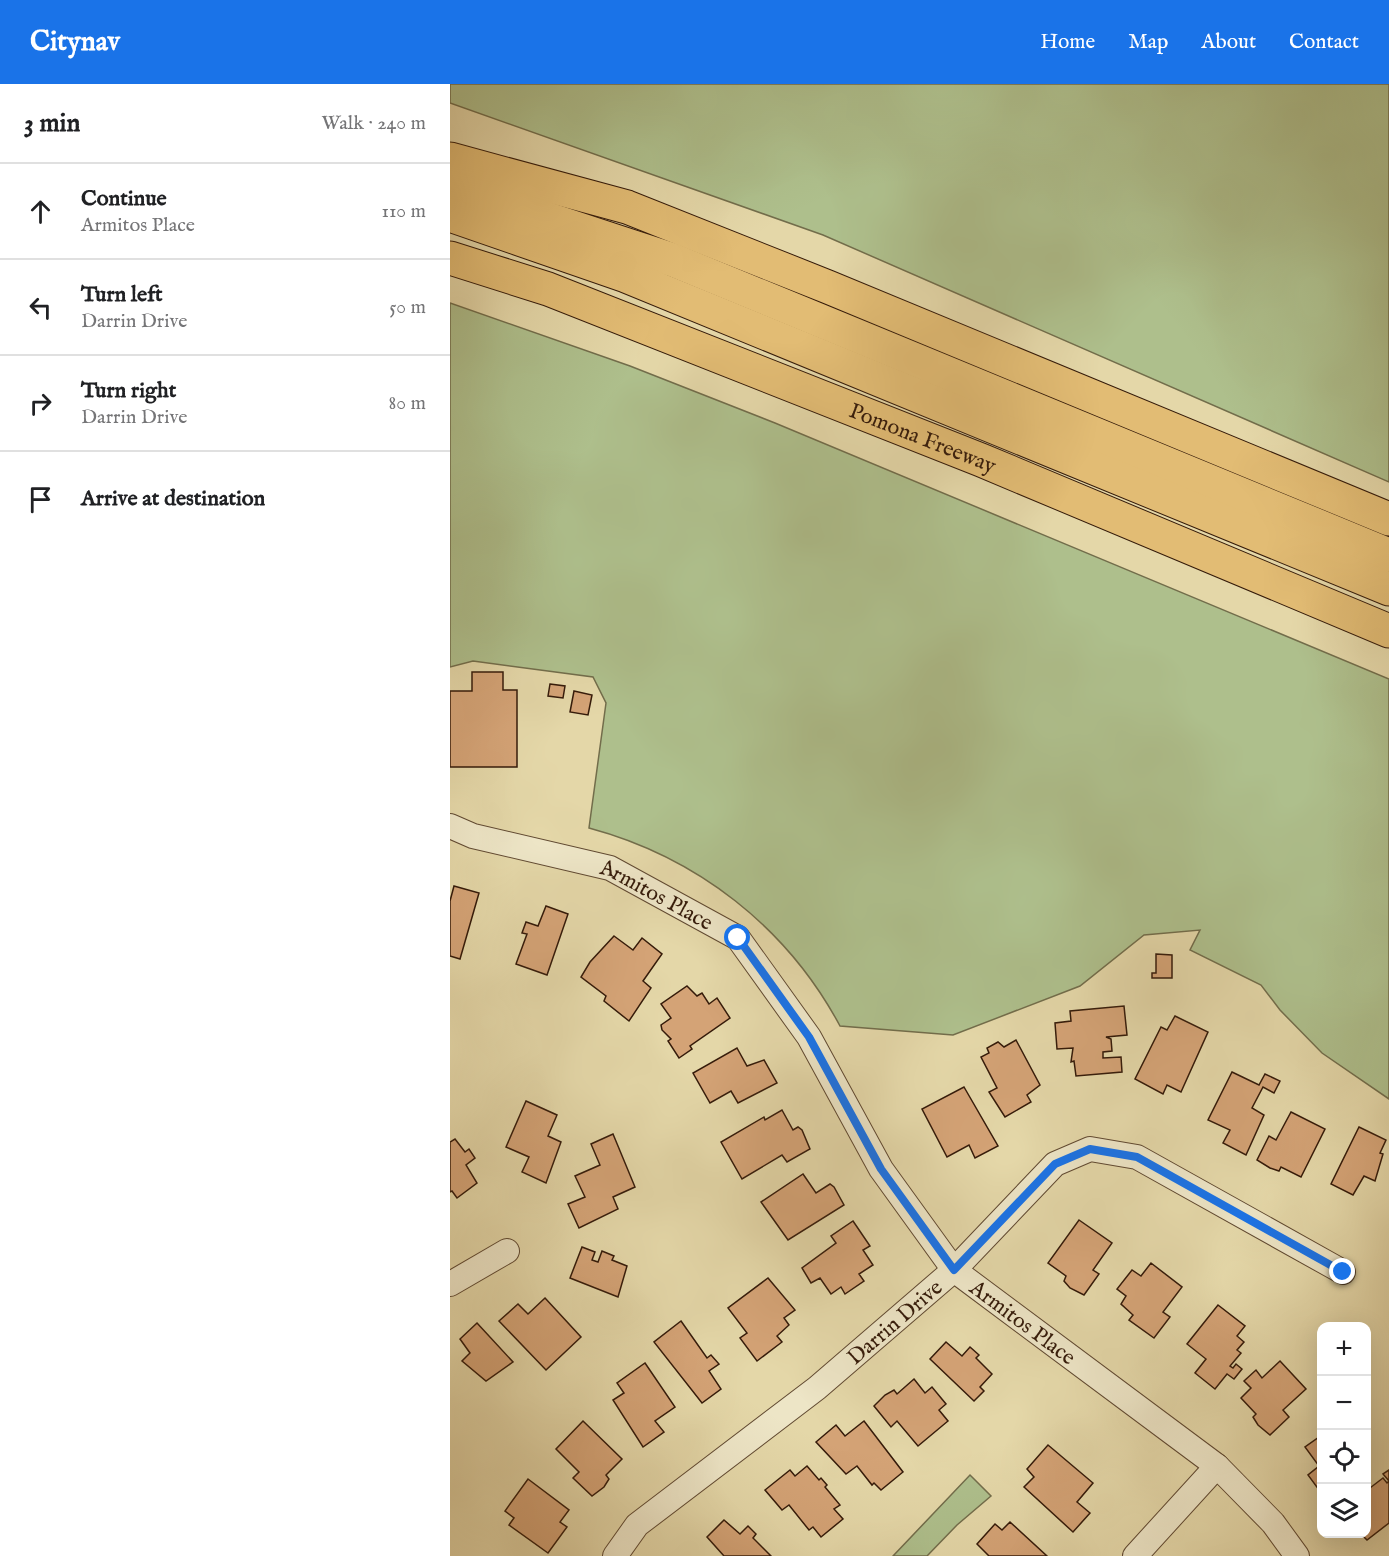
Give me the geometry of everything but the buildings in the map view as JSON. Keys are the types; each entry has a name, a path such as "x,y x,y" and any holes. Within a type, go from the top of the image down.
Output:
{"highway":[{"path":"450,159 627,207 828,287 1389,519"},
{"path":"450,187 673,260 1389,555"},
{"path":"450,215 626,276 1389,589"},
{"name":"Pomona Freeway","path":"450,258 548,289 970,456 1389,632"}],"street":[{"name":"Armitos Place","path":"450,826 473,836 610,868 738,938 809,1037 881,1169 954,1270 1216,1466 1273,1523 1297,1556"},
{"name":"Darrin Drive","path":"615,1556 637,1525 817,1388 954,1270 1055,1164 1090,1149 1137,1157 1343,1272"},
{"path":"450,1284 507,1251"},
{"path":"1135,1556 1216,1466"}],"green space":[{"path":"450,84 1389,84 1389,482 823,235 450,103"},
{"path":"450,303 630,366 775,423 1389,679 1389,1099 1322,1053 1280,1010 1261,985 1190,950 1200,930 1144,935 1080,986 953,1035 840,1026 794,957 766,927 735,901 702,877 666,857 629,841 589,828 606,703 593,677 473,661 450,667"},
{"path":"970,1475 991,1496 957,1525 927,1556 893,1556"}],"route":[{"path":"738,938 809,1037 881,1169 954,1270 1055,1164 1090,1149 1137,1157 1343,1272"}]}
